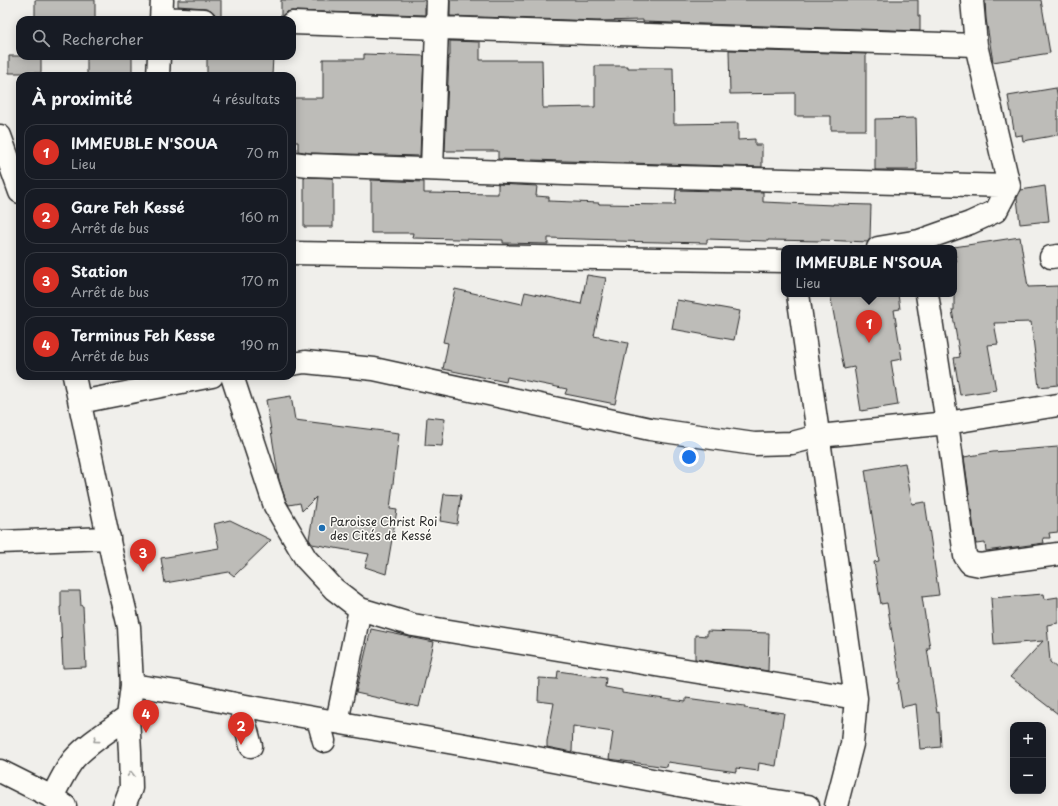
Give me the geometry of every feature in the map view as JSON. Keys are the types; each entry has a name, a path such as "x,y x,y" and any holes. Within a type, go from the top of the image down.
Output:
{"street":[{"path":"432,169 438,0"},
{"path":"909,245 919,244 996,211 1009,186 976,45 972,0"},
{"path":"161,13 179,16"},
{"path":"296,23 976,45"},
{"path":"158,72 159,60"},
{"path":"0,136 16,181"},
{"path":"296,163 432,169 1009,186"},
{"path":"296,253 781,262"},
{"path":"798,297 856,698 852,744 836,806"},
{"path":"927,297 947,422 965,556 970,563 980,565 1058,554"},
{"path":"296,363 305,362 374,369 650,429 754,444 792,443 819,436 947,422 1058,405"},
{"path":"75,380 129,627 132,685 128,717 131,788 124,806"},
{"path":"80,402 192,380"},
{"path":"233,380 274,506 306,559 334,589 360,609 413,625 856,698"},
{"path":"0,542 109,538"},
{"path":"324,741 327,720 360,609"},
{"path":"132,685 178,692 516,754 709,798 808,806"},
{"path":"240,704 251,746"},
{"path":"0,771 59,802 66,771 74,759 91,744 128,717"}],"building":[{"path":"35,0 95,0 95,16 35,16"},
{"path":"178,0 221,0 221,16 216,16 211,10 205,8 178,6"},
{"path":"281,0 425,0 425,15 292,11 286,12 281,16"},
{"path":"450,0 918,0 920,31 643,22 643,20 597,21 450,16"},
{"path":"985,0 1041,0 1050,53 993,62 986,19"},
{"path":"450,41 480,42 480,60 542,60 543,108 595,107 595,66 673,68 674,124 738,123 738,140 755,139 755,145 762,145 762,167 498,159 498,151 445,151"},
{"path":"729,50 866,54 866,130 831,130 831,116 795,116 795,93 730,94"},
{"path":"364,54 424,56 420,156 310,153 298,151 298,142 296,142 296,98 323,98 323,59 364,59"},
{"path":"9,56 16,56 16,60 41,60 41,72 9,73"},
{"path":"87,60 132,60 132,72 87,72"},
{"path":"207,60 273,60 272,72 207,72"},
{"path":"1056,88 1058,98 1058,135 1023,141 1022,135 1015,136 1008,96"},
{"path":"916,118 917,170 875,170 875,119"},
{"path":"304,177 333,178 333,227 304,227"},
{"path":"371,180 424,182 424,193 498,194 498,184 537,186 536,196 549,197 549,201 599,204 675,205 676,190 763,192 763,202 871,205 870,238 868,242 707,239 707,243 548,238 548,244 503,243 503,240 412,238 413,233 371,233"},
{"path":"1045,186 1049,221 1020,224 1017,198 1021,190"},
{"path":"1020,237 1028,287 1058,286 1058,385 1039,387 1031,322 994,323 998,344 988,345 996,390 960,395 954,358 960,357 952,310 954,310 954,297 957,297 957,247"},
{"path":"587,275 606,278 594,336 628,343 615,404 565,394 567,389 507,377 506,382 443,369 448,343 443,342 455,289 522,304 525,292 581,304"},
{"path":"831,297 898,297 900,309 894,310 902,359 891,361 898,405 861,411 854,367 844,369"},
{"path":"677,300 740,311 734,340 672,329"},
{"path":"291,396 295,420 399,433 390,509 397,510 386,574 365,567 369,554 312,544 309,539 316,497 302,511 300,503 289,505 286,501 279,480 266,400"},
{"path":"427,417 445,419 442,446 425,445"},
{"path":"1058,447 1058,532 1049,533 1050,538 1043,538 1044,543 986,551 985,543 976,544 964,457 993,452"},
{"path":"905,463 912,504 925,502 939,595 922,597 930,648 927,648 937,713 939,712 941,747 920,749 916,704 902,707 898,683 900,682 887,603 881,604 874,562 879,561 865,470"},
{"path":"444,494 461,495 457,524 440,521"},
{"path":"230,520 271,540 234,576 229,572 165,583 161,558 219,548 214,524"},
{"path":"61,591 80,591 81,606 83,606 86,667 63,668 60,607"},
{"path":"1044,594 1045,599 1058,597 1058,623 1047,625 1050,662 1058,669 1058,714 1010,677 1043,641 994,645 991,598"},
{"path":"371,629 434,642 419,707 356,693"},
{"path":"707,631 769,633 768,671 695,659 695,635 707,636"},
{"path":"558,671 606,678 605,687 622,690 622,693 686,702 686,698 784,713 776,766 759,763 758,771 736,768 736,772 668,762 667,767 609,759 613,732 573,726 572,752 547,747 554,703 538,701 539,678 557,679"}],"place":[{"name":"IMMEUBLE N'SOUA","path":"869,343"},
{"name":"Paroisse Christ Roi des Cités de Kessé","path":"322,528"},
{"name":"Station","path":"143,572"},
{"name":"Terminus Feh Kesse","path":"146,733"},
{"name":"Gare Feh Kessé","path":"241,745"}]}
